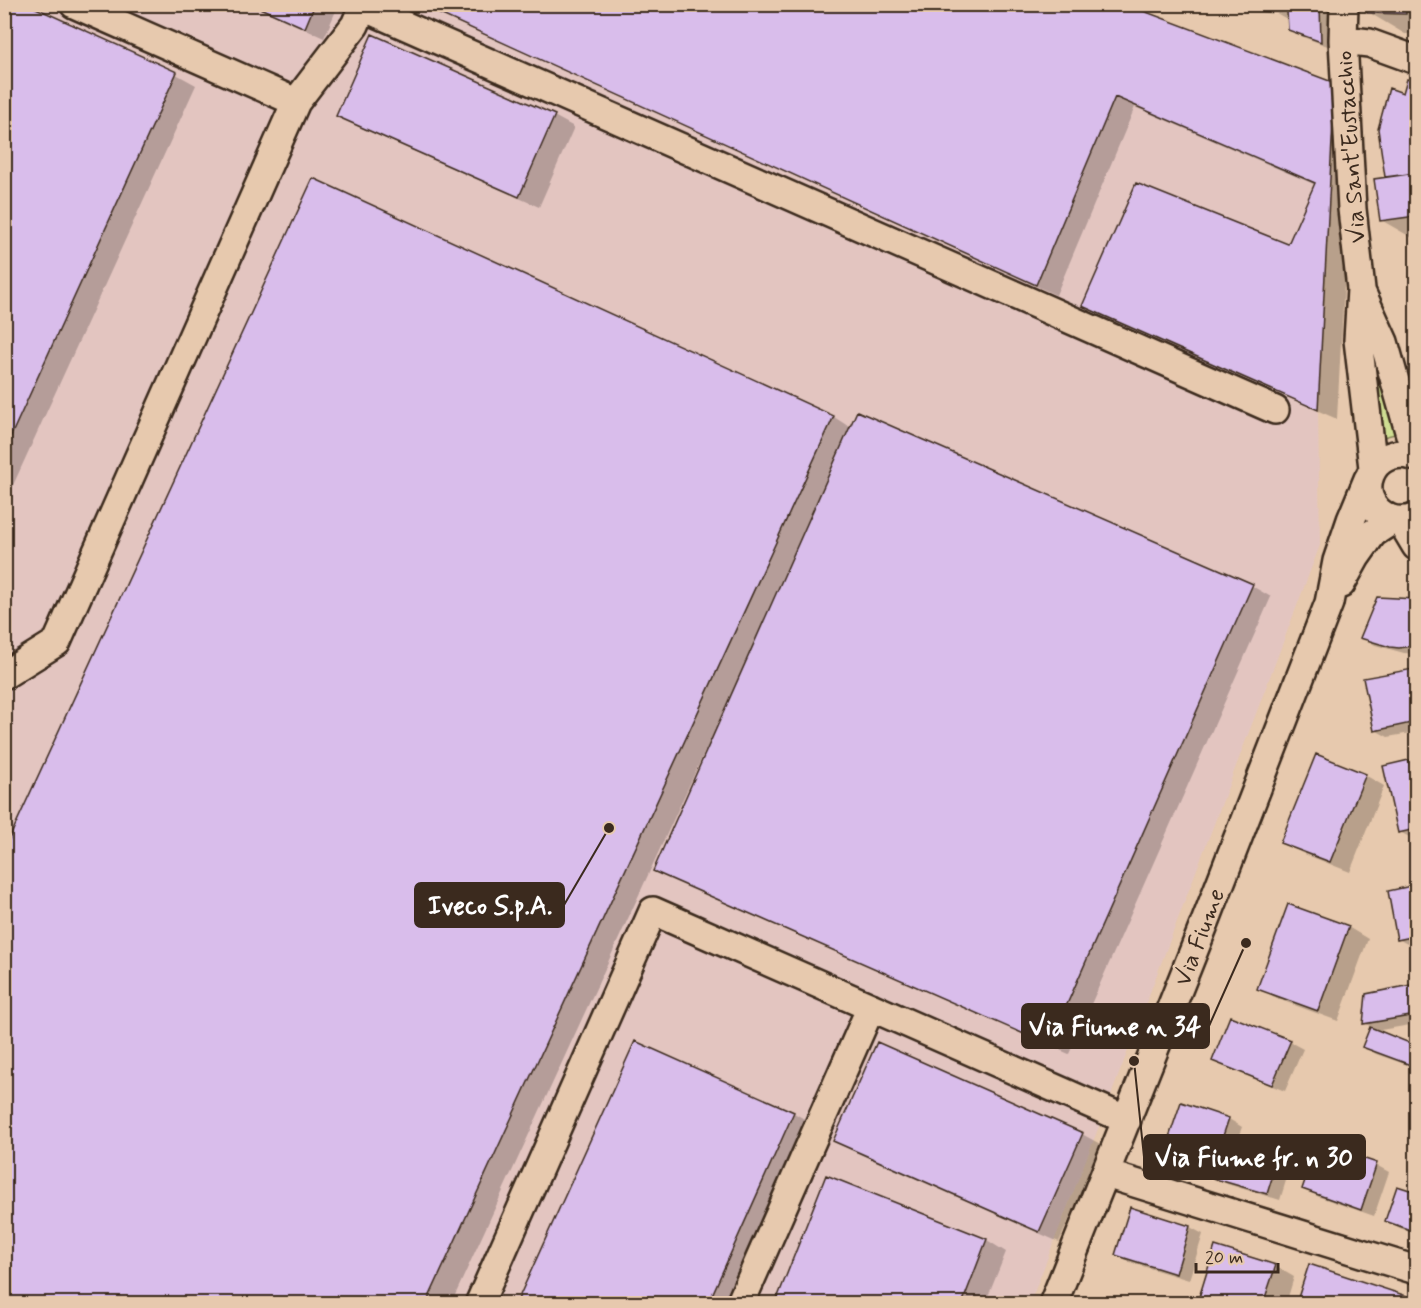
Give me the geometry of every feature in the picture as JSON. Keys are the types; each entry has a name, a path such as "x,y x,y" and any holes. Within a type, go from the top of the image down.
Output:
{"street":[{"path":"74,4 296,102"},
{"name":"Via Sant'Eustacchio","path":"1344,4 1343,40 1352,209 1361,290 1358,340 1371,474 1368,492 1372,504 1381,514 1404,519"},
{"path":"4,675 57,642 296,102 355,25 364,6 1275,410"},
{"path":"1343,40 1369,43 1416,60"},
{"name":"Via Sant'Eustacchio","path":"1361,290 1384,342 1416,456"},
{"path":"1371,474 1379,461 1388,456 1407,453 1416,456"},
{"name":"Via Fiume","path":"1329,603 1337,561 1351,520 1371,474"},
{"path":"1404,519 1416,546"},
{"name":"Via Fiume","path":"1053,1304 1329,603 1373,533 1404,519"},
{"path":"479,1304 653,911 1127,1120"},
{"path":"740,1304 870,1007"},
{"path":"1106,1174 1416,1270"}],"shaded area":[{"path":"5,5 1125,5 1335,83 1318,410 1320,545 1030,1303 5,1304"}],"green space":[{"path":"1381,366 1395,434 1383,437 1370,367"}],"building":[{"path":"4,4 27,4 177,72 4,451"},
{"path":"251,4 315,4 305,28"},
{"path":"418,4 1125,4 1335,83 1318,410 1082,306 1136,183 1288,244 1315,183 1115,97 1036,285"},
{"path":"1270,4 1320,4 1321,42 1288,30 1287,11 1271,12"},
{"path":"1367,4 1406,4 1406,14 1367,13"},
{"path":"372,34 555,115 519,197 336,116"},
{"path":"1407,79 1416,82 1416,173 1385,177 1378,129 1389,88 1403,93"},
{"path":"1416,173 1416,216 1380,221 1374,179"},
{"path":"313,178 834,416 426,1304 4,1304 4,850"},
{"path":"857,411 1253,584 1049,1045 653,871"},
{"path":"1377,597 1416,599 1416,645 1390,647 1360,638"},
{"path":"1413,669 1416,688 1416,722 1374,731 1363,678"},
{"path":"1316,754 1366,774 1330,862 1280,843"},
{"path":"1409,760 1411,772 1416,771 1416,829 1398,833 1383,766"},
{"path":"1416,885 1416,936 1397,940 1388,891"},
{"path":"1288,904 1349,926 1318,1011 1257,989"},
{"path":"1416,984 1416,1015 1363,1024 1366,994"},
{"path":"1230,1016 1291,1040 1272,1085 1212,1061"},
{"path":"1370,1027 1407,1042 1416,1041 1416,1067 1362,1047"},
{"path":"635,1041 794,1112 708,1304 516,1304"},
{"path":"877,1042 1083,1133 1039,1232 833,1141"},
{"path":"1181,1102 1229,1118 1211,1172 1163,1155"},
{"path":"1318,1143 1377,1163 1361,1210 1302,1189"},
{"path":"1222,1146 1277,1162 1267,1194 1212,1178"},
{"path":"826,1175 987,1239 962,1304 775,1304"},
{"path":"1416,1180 1416,1232 1385,1221 1397,1186 1413,1191"},
{"path":"1130,1207 1190,1226 1176,1274 1115,1255"},
{"path":"1215,1246 1276,1265 1263,1304 1197,1304"},
{"path":"1309,1264 1416,1299 1416,1304 1296,1304"}],"place":[{"name":"Iveco S.p.A.","path":"609,828"},
{"name":"Via Fiume n 34","path":"1246,943"},
{"name":"Via Fiume fr. n 30","path":"1134,1061"}]}
